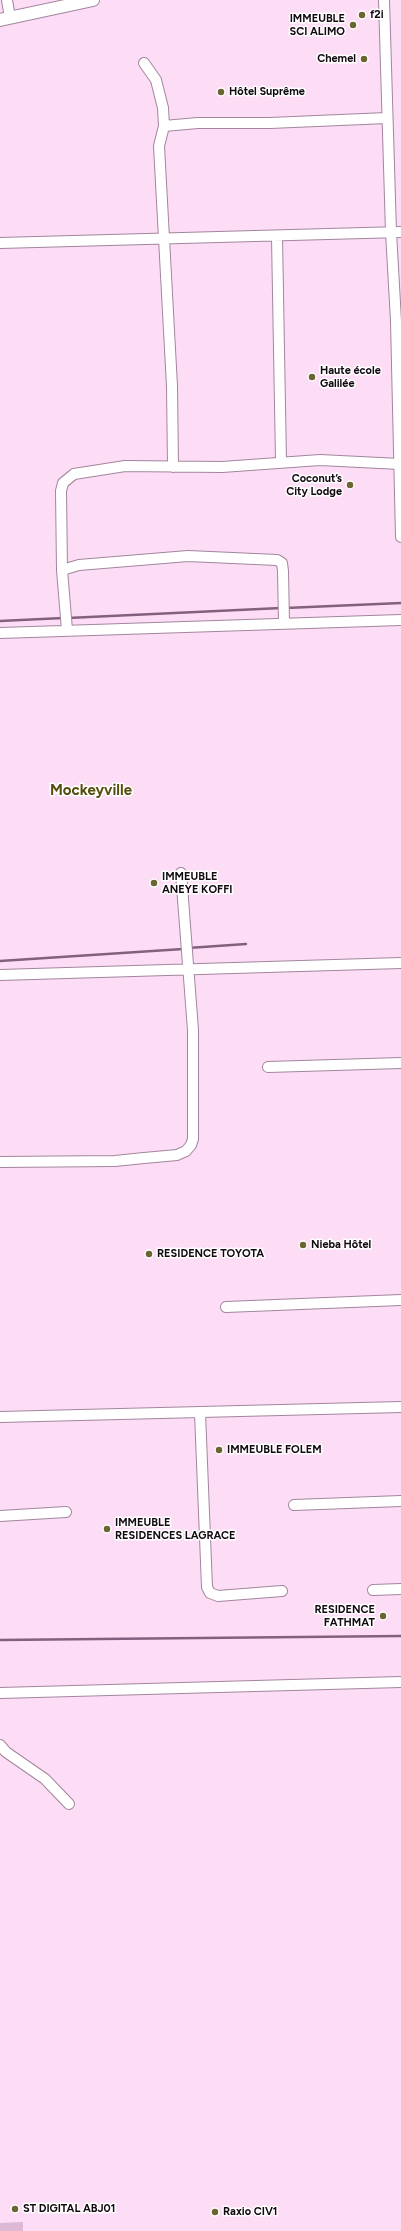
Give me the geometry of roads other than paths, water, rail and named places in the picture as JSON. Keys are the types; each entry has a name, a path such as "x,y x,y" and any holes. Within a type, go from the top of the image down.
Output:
{"main road":[{"path":"5,19 94,0"}],"street":[{"path":"5,19 7,0"},
{"path":"384,0 387,118 396,232 396,321 399,390 401,537"},
{"path":"144,63 156,80 163,108 164,126 159,146 172,386 173,467"},
{"path":"164,126 198,123 270,123 387,118"},
{"path":"0,243 277,237 396,232"},
{"path":"277,237 281,462"},
{"path":"67,630 62,570 61,491 63,483 68,478 92,470 125,466 222,467 320,460 400,464"},
{"path":"62,570 80,565 188,556 277,560 282,563 284,623"},
{"path":"0,633 401,620"},
{"path":"0,1162 115,1161 177,1155 186,1151 193,1139 193,1030 182,874"},
{"path":"0,975 401,964"},
{"path":"268,1067 401,1063"},
{"path":"226,1307 401,1300"},
{"path":"0,1417 401,1407"},
{"path":"200,1413 207,1586 210,1593 218,1596 282,1591"},
{"path":"294,1505 401,1501"},
{"path":"0,1516 66,1512"},
{"path":"373,1590 401,1588"},
{"path":"0,1694 401,1682"},
{"path":"0,1745 6,1752 45,1779 69,1804"}],"waterway":[{"path":"286,608 401,603"},
{"path":"68,618 281,608"},
{"path":"0,621 63,618"},
{"path":"188,948 246,944"},
{"path":"0,961 183,949"},
{"path":"0,1640 401,1636"}],"place":[{"name":"f2i","path":"362,15"},
{"name":"IMMEUBLE SCI ALIMO","path":"353,25"},
{"name":"Chemel","path":"364,59"},
{"name":"Hôtel Suprême","path":"221,92"},
{"name":"Haute école Galilée","path":"312,377"},
{"name":"Coconut’s City Lodge","path":"350,485"},
{"name":"IMMEUBLE ANEYE KOFFI","path":"154,883"},
{"name":"Nieba Hôtel","path":"303,1245"},
{"name":"RESIDENCE TOYOTA","path":"149,1254"},
{"name":"IMMEUBLE FOLEM","path":"219,1450"},
{"name":"IMMEUBLE RESIDENCES LAGRACE","path":"107,1529"},
{"name":"RESIDENCE FATHMAT","path":"383,1616"},
{"name":"ST DIGITAL ABJ01","path":"15,2209"},
{"name":"Raxio CIV1","path":"215,2212"}],"district":[{"name":"Mockeyville","path":"91,791"}]}
